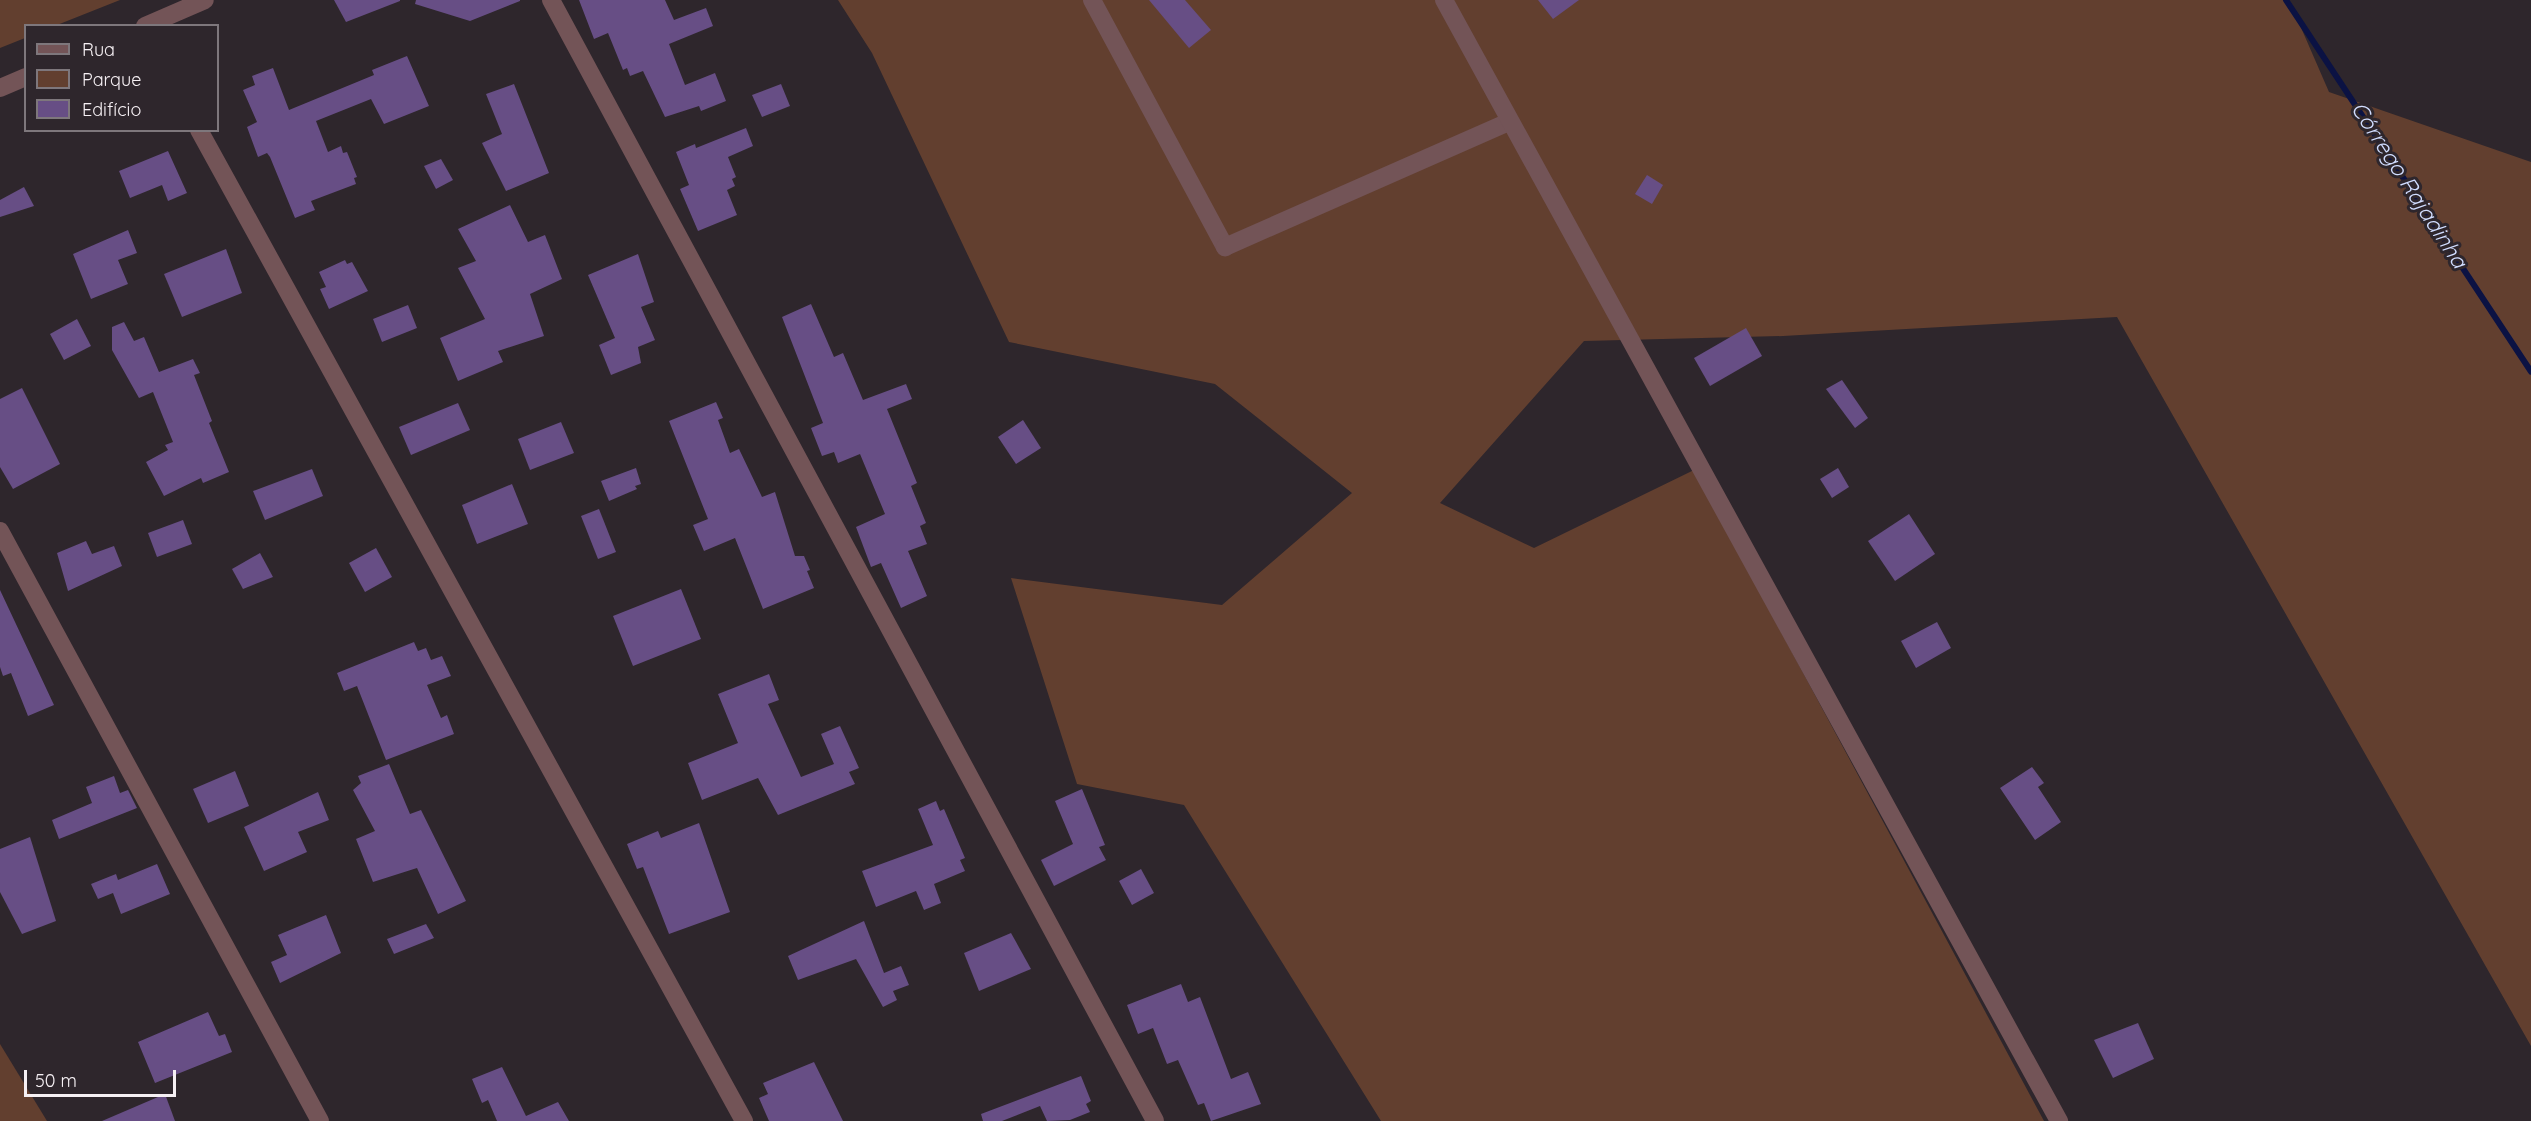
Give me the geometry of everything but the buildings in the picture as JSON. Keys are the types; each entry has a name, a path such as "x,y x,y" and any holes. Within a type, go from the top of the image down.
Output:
{"street":[{"path":"151,24 206,0"},
{"path":"551,0 1155,1121"},
{"path":"1092,0 1225,247 1509,122"},
{"path":"1444,0 2059,1121"},
{"path":"0,88 24,78"},
{"path":"200,132 744,1121"},
{"path":"0,531 320,1121"}],"green space":[{"path":"0,0 120,0 60,24 24,24 24,38 0,48"},
{"path":"838,0 2289,0 2329,92 2531,162 2531,1046 2117,317 1783,336 1584,341 1440,503 1534,548 1694,470 2044,1121 1381,1121 1184,805 1077,784 1011,578 1222,605 1352,493 1215,384 1009,342 872,53"},
{"path":"0,1044 47,1121 0,1121"}],"waterway":[{"name":"Córrego Rajadinha","path":"2286,0 2531,371"}]}
